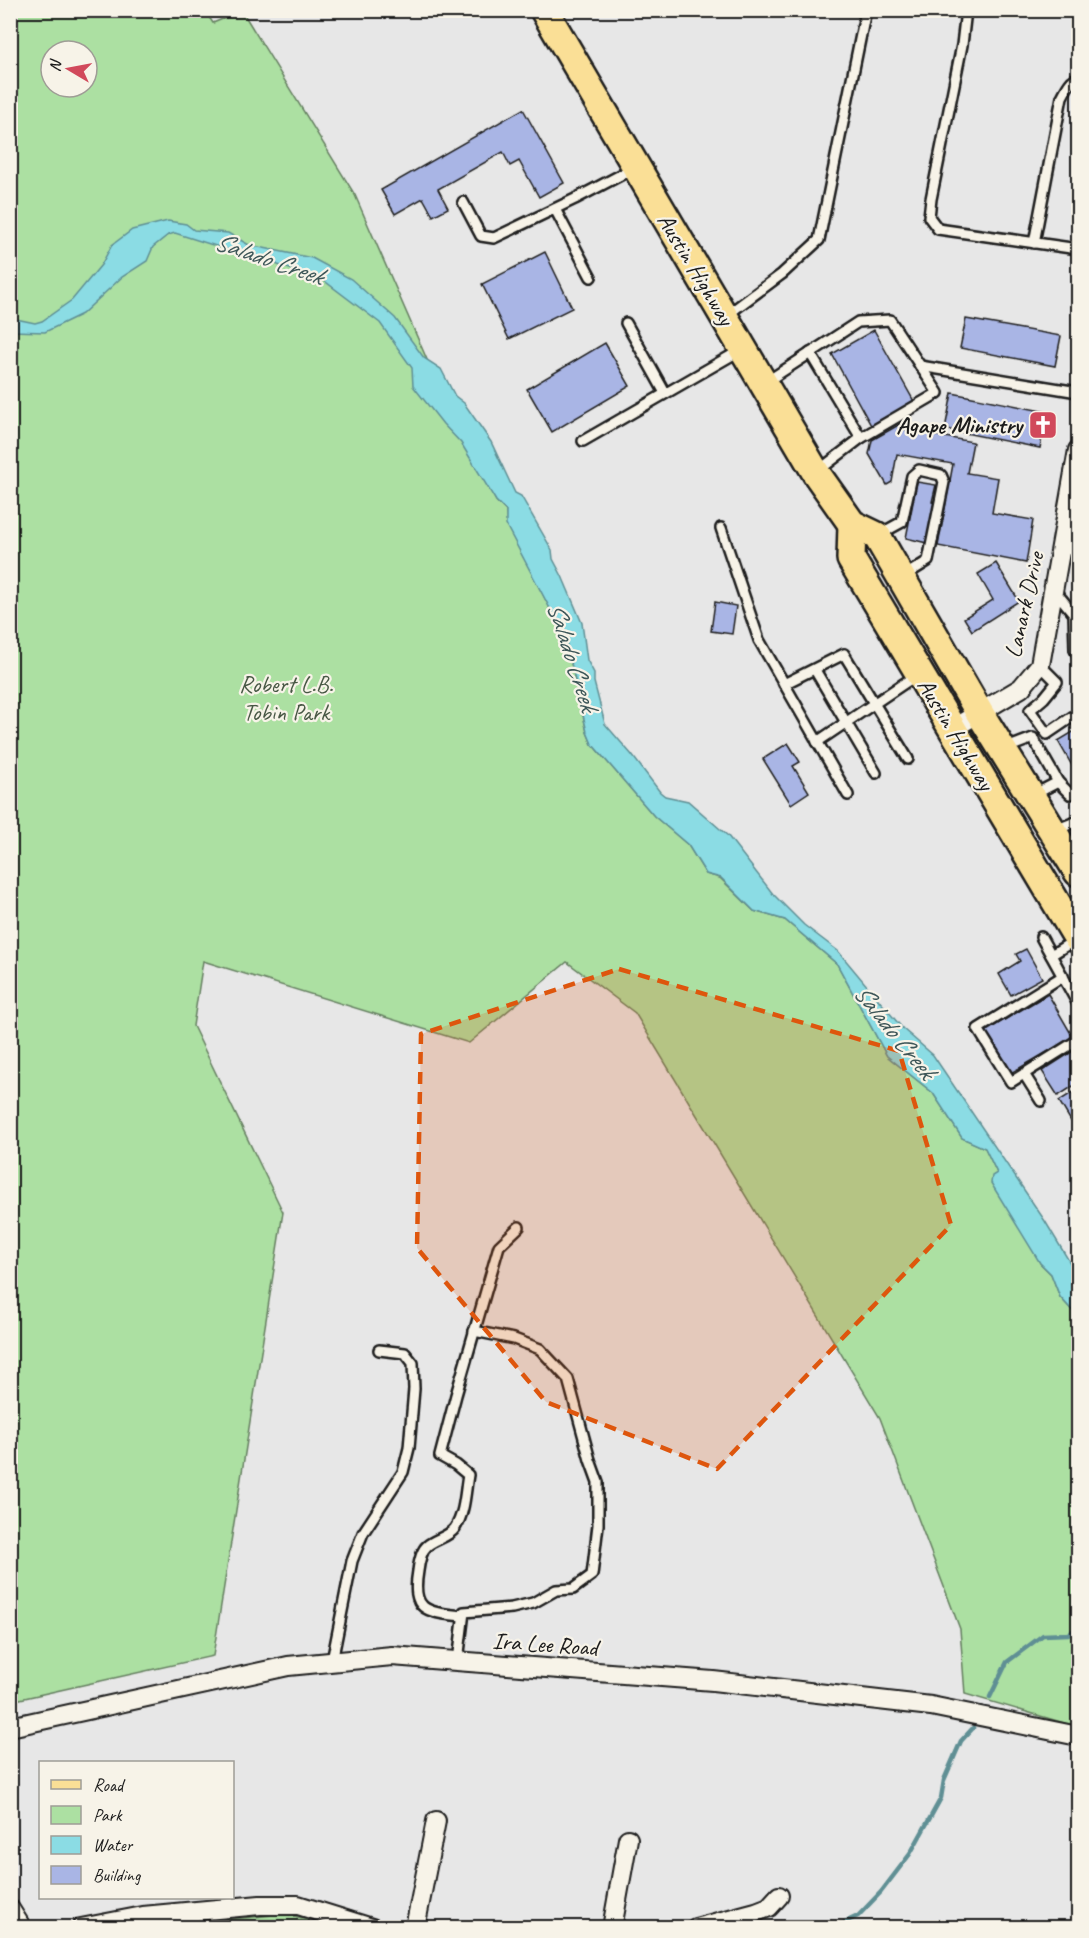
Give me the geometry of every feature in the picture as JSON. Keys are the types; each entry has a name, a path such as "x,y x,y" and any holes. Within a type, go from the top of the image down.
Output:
{"main road":[{"name":"Austin Highway","path":"544,10 816,473 852,524 877,536 979,712 1078,872"},
{"name":"Austin Highway","path":"852,524 851,559 1078,938"}],"street":[{"name":"Lanark Drive","path":"952,729 1021,688 1040,665 1063,535 1074,495 1078,450"},
{"name":"Ira Lee Road","path":"10,1727 288,1666 392,1656 713,1681 931,1706 1078,1736"},
{"path":"415,1928 436,1821"},
{"path":"612,1928 628,1839"},
{"path":"696,1928 769,1907 779,1896"},
{"path":"81,1928 188,1905 298,1905 372,1928"},
{"path":"10,1909 22,1928"}],"lane":[{"path":"725,316 782,274 819,240 866,10"},
{"path":"966,10 962,45 929,217 938,229 1078,249"},
{"path":"1034,243 1062,97 1068,85 1078,78"},
{"path":"463,202 481,236 494,238 636,167"},
{"path":"555,209 591,277"},
{"path":"764,384 858,322 890,320 938,393 861,438 816,473"},
{"path":"626,323 665,393"},
{"path":"584,441 743,349"},
{"path":"810,353 861,438"},
{"path":"920,366 1078,392"},
{"path":"877,536 902,522 912,476 919,470 941,475 944,482 928,561 902,577"},
{"path":"721,528 759,640 848,795"},
{"path":"1063,535 1078,560"},
{"path":"1054,589 1076,613 1078,656"},
{"path":"784,684 844,654 908,759"},
{"path":"1040,665 1057,682 1030,710 1047,734 1078,713"},
{"path":"815,670 876,773"},
{"path":"817,742 920,673"},
{"path":"1003,750 1033,738 1058,782 1070,794 1078,790"},
{"path":"1031,796 1058,782"},
{"path":"1053,831 1078,821"},
{"path":"1041,937 1078,1004"},
{"path":"1052,955 1078,938"},
{"path":"1063,976 978,1029 1011,1082 1078,1040"},
{"path":"1024,1074 1041,1101"},
{"path":"462,1616 432,1612 420,1604 415,1593 420,1559 426,1546 453,1531 462,1515 468,1475 441,1456 499,1246 519,1227"},
{"path":"458,1661 464,1612 513,1608 532,1603 556,1590 573,1589 592,1575 598,1525 598,1482 568,1379 540,1349 514,1339 474,1331"},
{"path":"332,1661 352,1561 363,1533 403,1472 409,1448 414,1389 413,1363 405,1353 379,1350"}],"highlighted area":[{"path":"619,969 899,1051 951,1225 717,1469 546,1402 417,1248 421,1034"}],"green space":[{"name":"Robert L.B. Tobin Park","path":"10,11 205,11 213,23 242,11 355,195 446,403 496,501 506,511 507,525 565,637 587,732 592,744 654,816 688,845 706,874 720,878 754,911 785,920 837,964 887,1056 933,1093 962,1138 985,1148 1040,1263 1051,1274 1060,1297 1078,1317 1078,1727 965,1694 960,1629 880,1418 635,1013 567,962 469,1043 203,961 193,1026 283,1212 213,1656 11,1701"},
{"path":"283,1914 308,1919 307,1927 155,1927"}],"water":[{"name":"Salado Creek","path":"168,221 186,224 194,230 228,233 249,245 312,258 351,279 395,318 424,358 441,369 455,396 464,403 491,442 515,493 521,496 552,550 553,559 582,623 587,660 594,673 594,682 605,724 660,792 665,796 688,801 728,836 773,894 804,925 838,951 903,1029 933,1055 1045,1221 1078,1276 1078,1317 1060,1297 1051,1274 1040,1263 991,1183 992,1176 997,1173 985,1148 962,1138 933,1093 887,1056 837,964 785,920 754,911 721,878 706,874 688,845 654,816 592,744 587,732 565,637 506,525 506,511 496,501 461,443 413,386 412,368 380,323 323,280 273,262 175,233 168,235 153,247 147,261 122,277 82,314 45,332 11,331 11,318 35,323 42,321 72,300 101,265 112,245 132,230"}],"building":[{"path":"523,109 564,183 539,197 519,161 510,166 503,152 438,189 448,208 433,216 423,198 395,214 381,190"},
{"path":"545,252 572,308 509,339 482,284"},
{"path":"966,319 1061,336 1055,366 960,348"},
{"path":"874,330 916,405 873,429 832,354"},
{"path":"605,343 630,386 552,432 527,389"},
{"path":"952,393 1047,412 1040,448 945,429"},
{"path":"902,423 906,430 973,442 967,473 998,478 992,513 1033,520 1026,563 938,546 953,464 897,454 892,482 887,485 869,454 872,440"},
{"path":"917,482 936,485 927,543 906,538"},
{"path":"996,563 1019,601 972,631 964,618 993,600 978,574"},
{"path":"715,602 736,606 732,634 711,631"},
{"path":"1078,729 1078,776 1058,741"},
{"path":"788,743 800,762 793,766 809,792 791,804 763,759"},
{"path":"1026,949 1042,978 1011,995 999,974 1020,961 1016,954"},
{"path":"1048,994 1073,1037 1009,1074 984,1032"},
{"path":"1078,1048 1078,1083 1058,1096 1042,1071"},
{"path":"1078,1089 1078,1133 1059,1101"}],"waterway":[{"path":"990,1697 1007,1662 1043,1635 1068,1634 1078,1628"},
{"path":"832,1928 858,1916 881,1892 910,1854 941,1798 944,1780 961,1741 973,1728"}],"place":[{"name":"Agape Ministry","path":"1043,425"}]}
